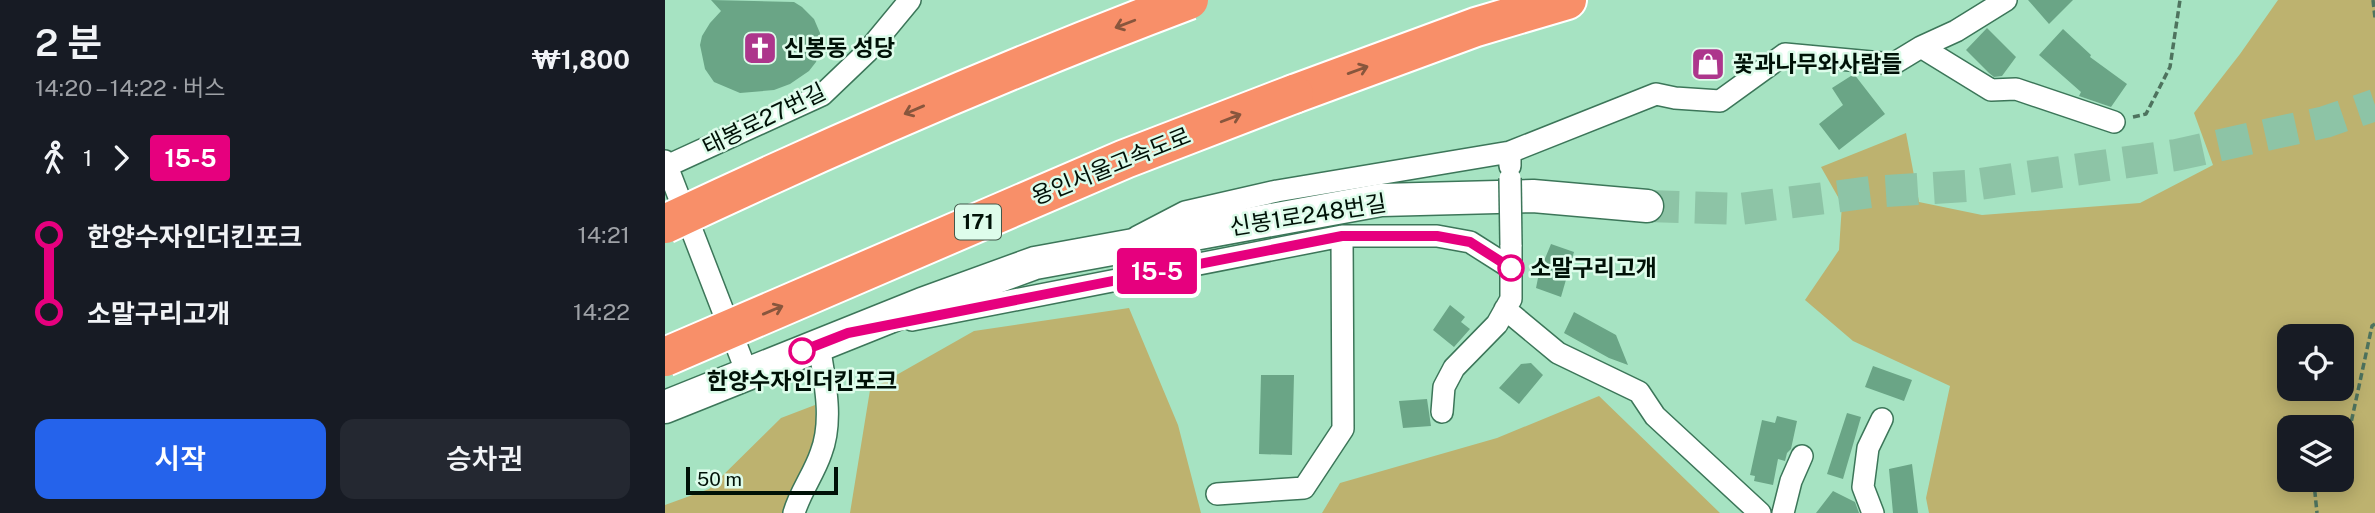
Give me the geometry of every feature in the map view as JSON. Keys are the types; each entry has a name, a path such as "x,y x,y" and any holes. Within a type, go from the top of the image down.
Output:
{"highway":[{"path":"665,224 893,119 1068,46 1189,0"},
{"name":"용인서울고속도로","path":"665,356 1125,159 1476,27 1566,0"}],"street":[{"name":"태봉로27번길","path":"747,373 666,164 822,95 867,52 909,0"},
{"path":"1115,248 1185,212 1277,191 1510,152 1656,94 1720,101 1785,54 1893,64 1956,31 2006,0"},
{"path":"1921,47 1991,90 2016,89 2113,122"},
{"path":"1442,412 1444,387 1454,368 1497,324 1511,299 1510,152"},
{"name":"신봉1로248번길","path":"819,344 1035,263 1381,200 1533,196 1647,206"},
{"path":"848,333 1342,236 1437,236 1470,242 1511,268"},
{"path":"1217,494 1304,488 1343,429 1342,236"},
{"path":"1506,309 1558,353 1639,392 1655,416 1760,513"},
{"path":"665,407 819,344 828,407 822,453 799,495 793,513"},
{"path":"1873,513 1863,487 1868,448 1882,419"},
{"path":"1783,513 1791,481 1802,456"}],"path":[{"path":"2113,122 2146,114 2170,67 2180,0"},
{"path":"2373,0 2375,18"},
{"path":"2353,415 2372,326 2375,324"},
{"path":"2315,492 2317,513"}],"shaded area":[{"path":"2278,0 2375,0 2375,513 1929,513 1926,498 1950,386 1853,341 1805,300 1839,250 1842,204 1821,167 1906,133 1919,202 1982,215 2140,203 2213,165 2194,113"},
{"path":"1129,308 1178,425 1201,513 850,513 870,390 974,331"},
{"path":"1599,396 1720,513 1322,513 1340,483 1497,438"},
{"path":"815,405 818,453 791,513 665,513 665,505 709,489 781,418"}],"building":[{"name":"신봉동 성당","path":"711,0 794,2 814,19 820,33 816,62 809,71 790,84 774,90 740,93 714,82 705,69 700,45 710,23 721,11"},
{"path":"2028,0 2073,0 2049,24"},
{"path":"1987,28 2016,57 2002,76 1994,77 1966,50"},
{"path":"2063,29 2091,55 2090,57 2127,84 2111,107 2079,96 2081,92 2039,55"},
{"path":"1854,74 1885,114 1839,150 1819,124 1843,105 1832,88"},
{"path":"1551,244 1574,252 1561,297 1536,288"},
{"path":"1450,305 1465,317 1461,322 1470,329 1454,347 1433,330"},
{"path":"1574,312 1616,335 1628,365 1609,358 1564,333"},
{"path":"1531,363 1543,375 1519,404 1499,388 1521,364"},
{"path":"1873,366 1912,380 1904,401 1865,387"},
{"path":"1261,375 1294,375 1292,455 1259,454"},
{"path":"1427,399 1431,426 1403,428 1399,401"},
{"path":"1847,413 1861,417 1843,479 1827,474"},
{"path":"1777,416 1797,421 1791,449 1785,461 1778,459 1773,485 1754,481 1755,476 1750,475 1762,420 1775,423"},
{"path":"1912,464 1918,513 1893,513 1889,469"},
{"path":"1833,491 1855,502 1859,513 1816,513"}],"tunnel":[{"path":"1647,206 1740,209 1871,192 1966,186 2176,155 2325,122 2375,105"}],"bus line":[{"name":"15-5","path":"802,351 848,333 1342,236 1437,236 1470,242 1511,268"}],"place":[{"name":"신봉동 성당","path":"760,48"},
{"name":"꽃과나무와사람들","path":"1708,64"},
{"name":"소말구리고개","path":"1511,268"},
{"name":"한양수자인더킨포크","path":"802,351"}]}
